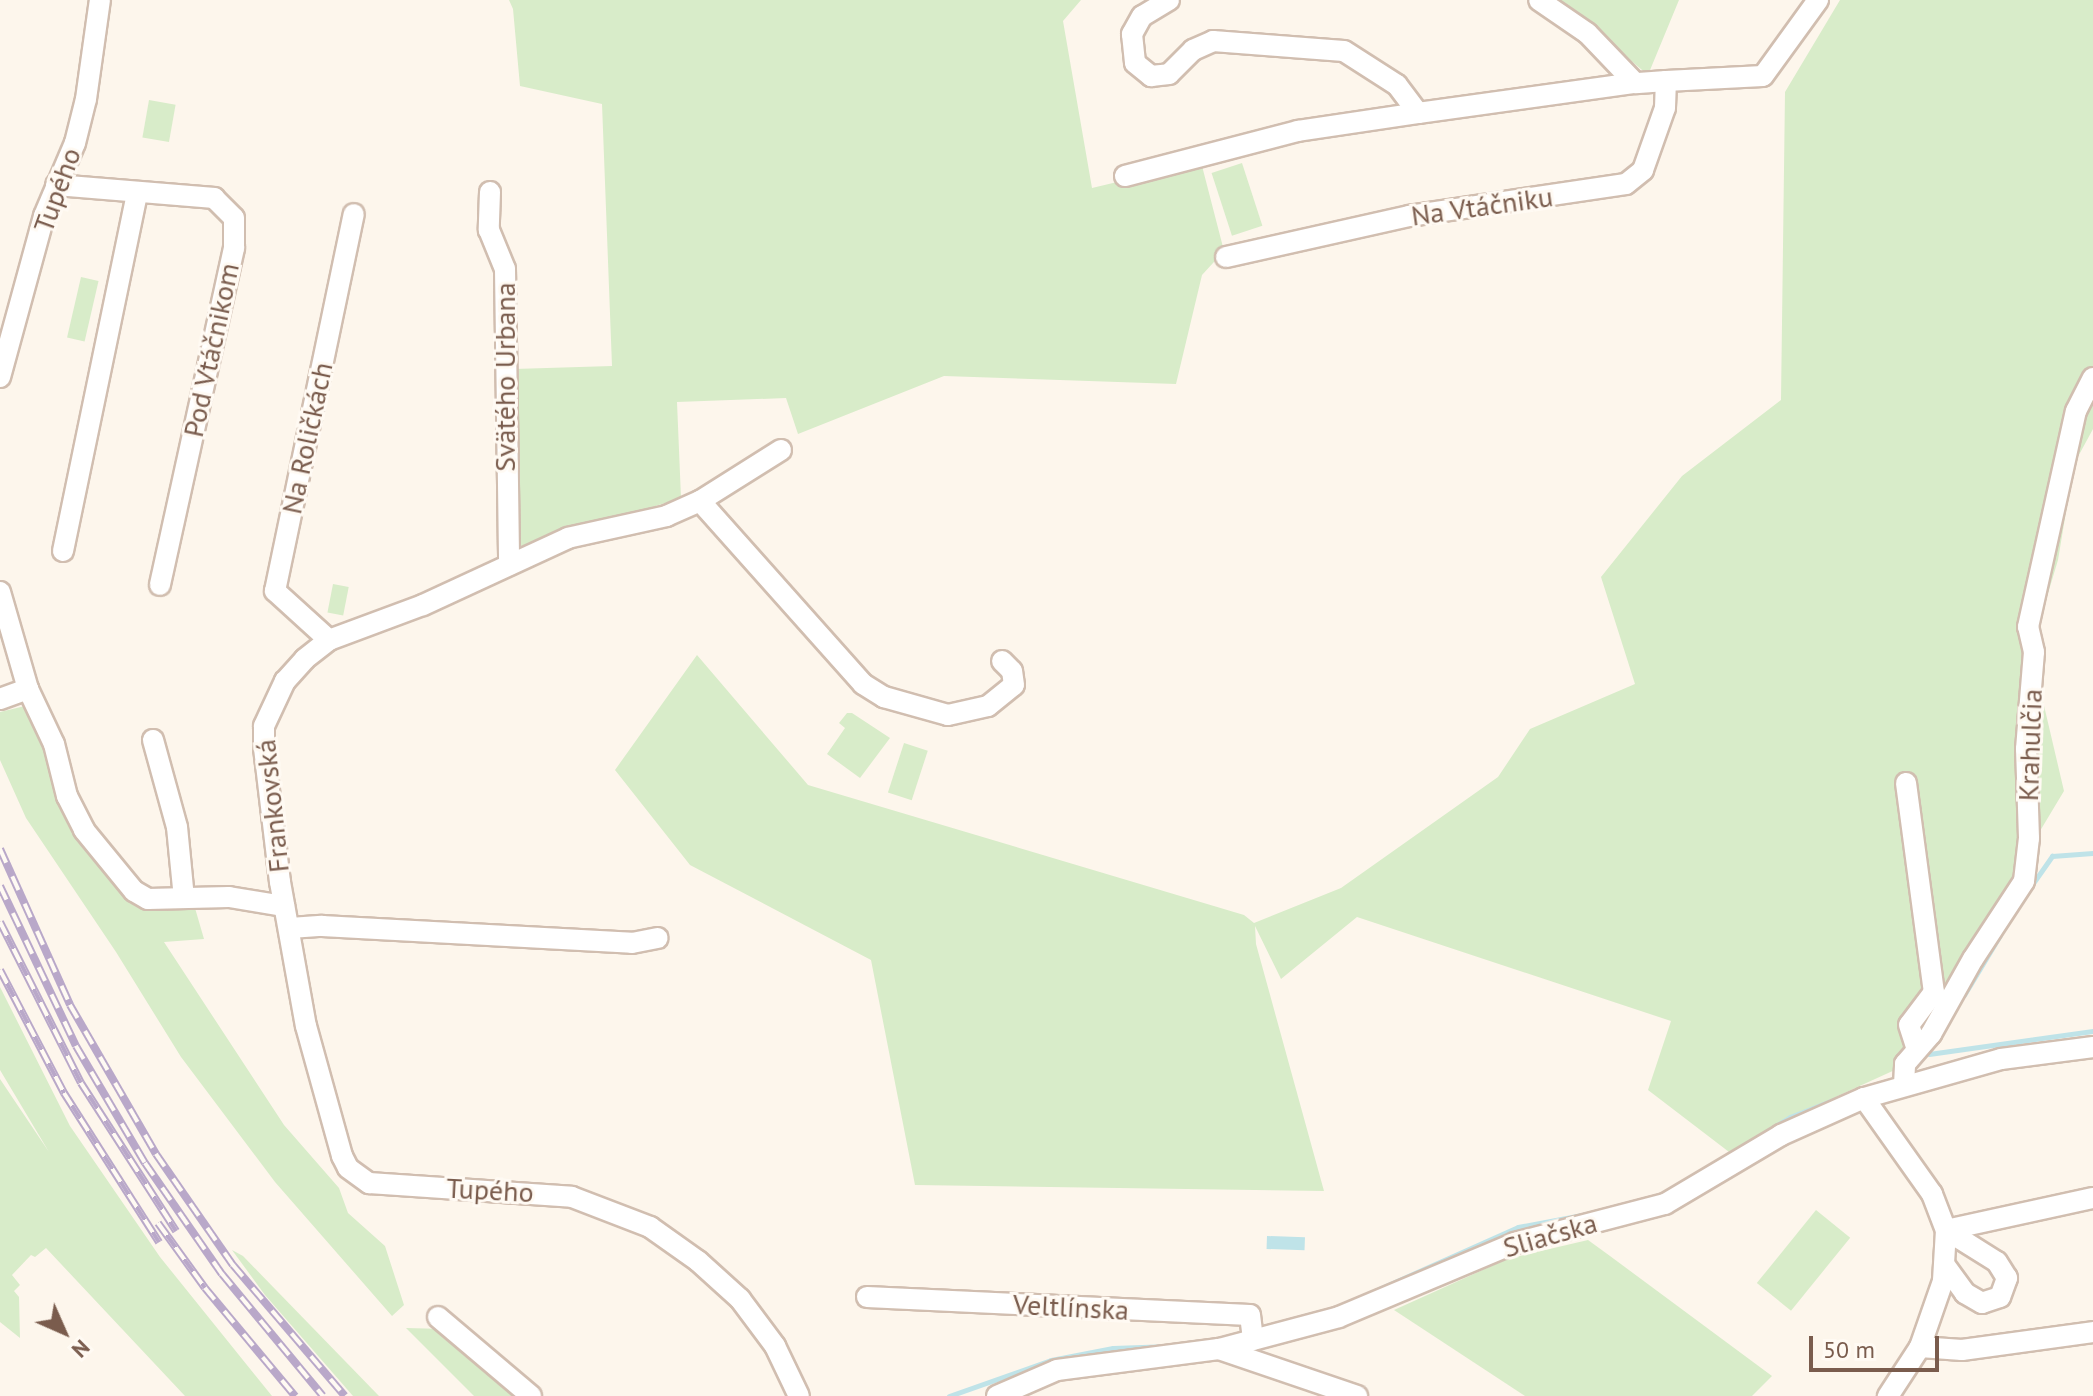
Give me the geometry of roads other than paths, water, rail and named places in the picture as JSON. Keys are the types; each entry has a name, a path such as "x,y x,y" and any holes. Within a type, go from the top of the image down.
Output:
{"street":[{"name":"Tupého","path":"0,377 44,216 75,143 86,99 100,0"},
{"path":"1169,0 1142,16 1132,34 1135,63 1151,76 1169,74 1193,50 1213,41 1334,48 1397,85 1418,113"},
{"path":"1539,0 1587,33 1635,83"},
{"path":"1125,176 1298,131 1635,83 1763,76 1818,0"},
{"name":"Na Vtáčniku","path":"1226,257 1409,216 1626,184 1643,170 1660,129 1666,81"},
{"name":"Pod Vtáčnikom","path":"56,185 214,198 234,218 234,248 160,585"},
{"name":"Svätého Urbana","path":"490,192 489,230 505,269 509,565"},
{"path":"63,551 137,193"},
{"name":"Na Roličkách","path":"329,640 275,591 354,214"},
{"name":"Krahulčia","path":"1904,1085 1905,1064 1916,1047 1931,1034 1973,959 2024,881 2029,838 2026,749 2034,652 2028,627 2076,411 2093,378"},
{"name":"Frankovská","path":"290,928 284,906 264,748 264,726 285,681 329,640 373,626 568,538 667,516 700,501 781,450"},
{"path":"700,501 863,684 884,697 948,715 988,706 1014,685 1012,671 1002,661"},
{"path":"0,592 28,689 54,744 67,796 84,830 134,891 148,899 229,897 284,906"},
{"path":"0,699 28,689"},
{"path":"153,740 177,827 184,898"},
{"path":"1906,783 1934,992 1909,1025 1916,1047"},
{"path":"290,928 322,926 632,943 658,938"},
{"name":"Tupého","path":"290,928 306,1026 342,1156 356,1177 369,1183 560,1195 616,1211 650,1227 698,1261 740,1299 775,1346 799,1396"},
{"name":"Sliačska","path":"1008,1394 1057,1370 1219,1349 1339,1317 1515,1243 1665,1204 1781,1135 1864,1098 2001,1059 2093,1047"},
{"path":"1864,1098 1932,1194 1946,1230 1946,1267 1920,1347 1888,1396"},
{"path":"1946,1230 2093,1198"},
{"path":"1946,1230 1997,1262 2007,1278 2000,1297 1982,1303 1965,1293 1946,1267"},
{"name":"Veltlínska","path":"867,1297 1250,1315 1253,1340"},
{"path":"438,1317 531,1396"},
{"path":"1920,1347 1962,1350 2093,1332"},
{"path":"1219,1349 1357,1396"}],"water":[{"path":"1267,1236 1305,1237 1305,1250 1267,1249"}],"waterway":[{"path":"2031,886 2052,856 2093,853"},
{"path":"1964,995 2000,935"},
{"path":"1929,1054 2093,1031"},
{"path":"1742,1147 1790,1117 1851,1093"},
{"path":"1370,1293 1518,1227 1593,1213"},
{"path":"949,1396 1051,1360 1113,1348 1171,1346"}],"railway":[{"path":"0,849 70,1005 156,1154 233,1265 345,1396"},
{"path":"0,886 76,1046 145,1163 222,1274 323,1396"},
{"path":"0,922 81,1083 176,1231"},
{"path":"0,970 64,1093 159,1242"},
{"path":"158,1223 205,1288 295,1396"}]}
